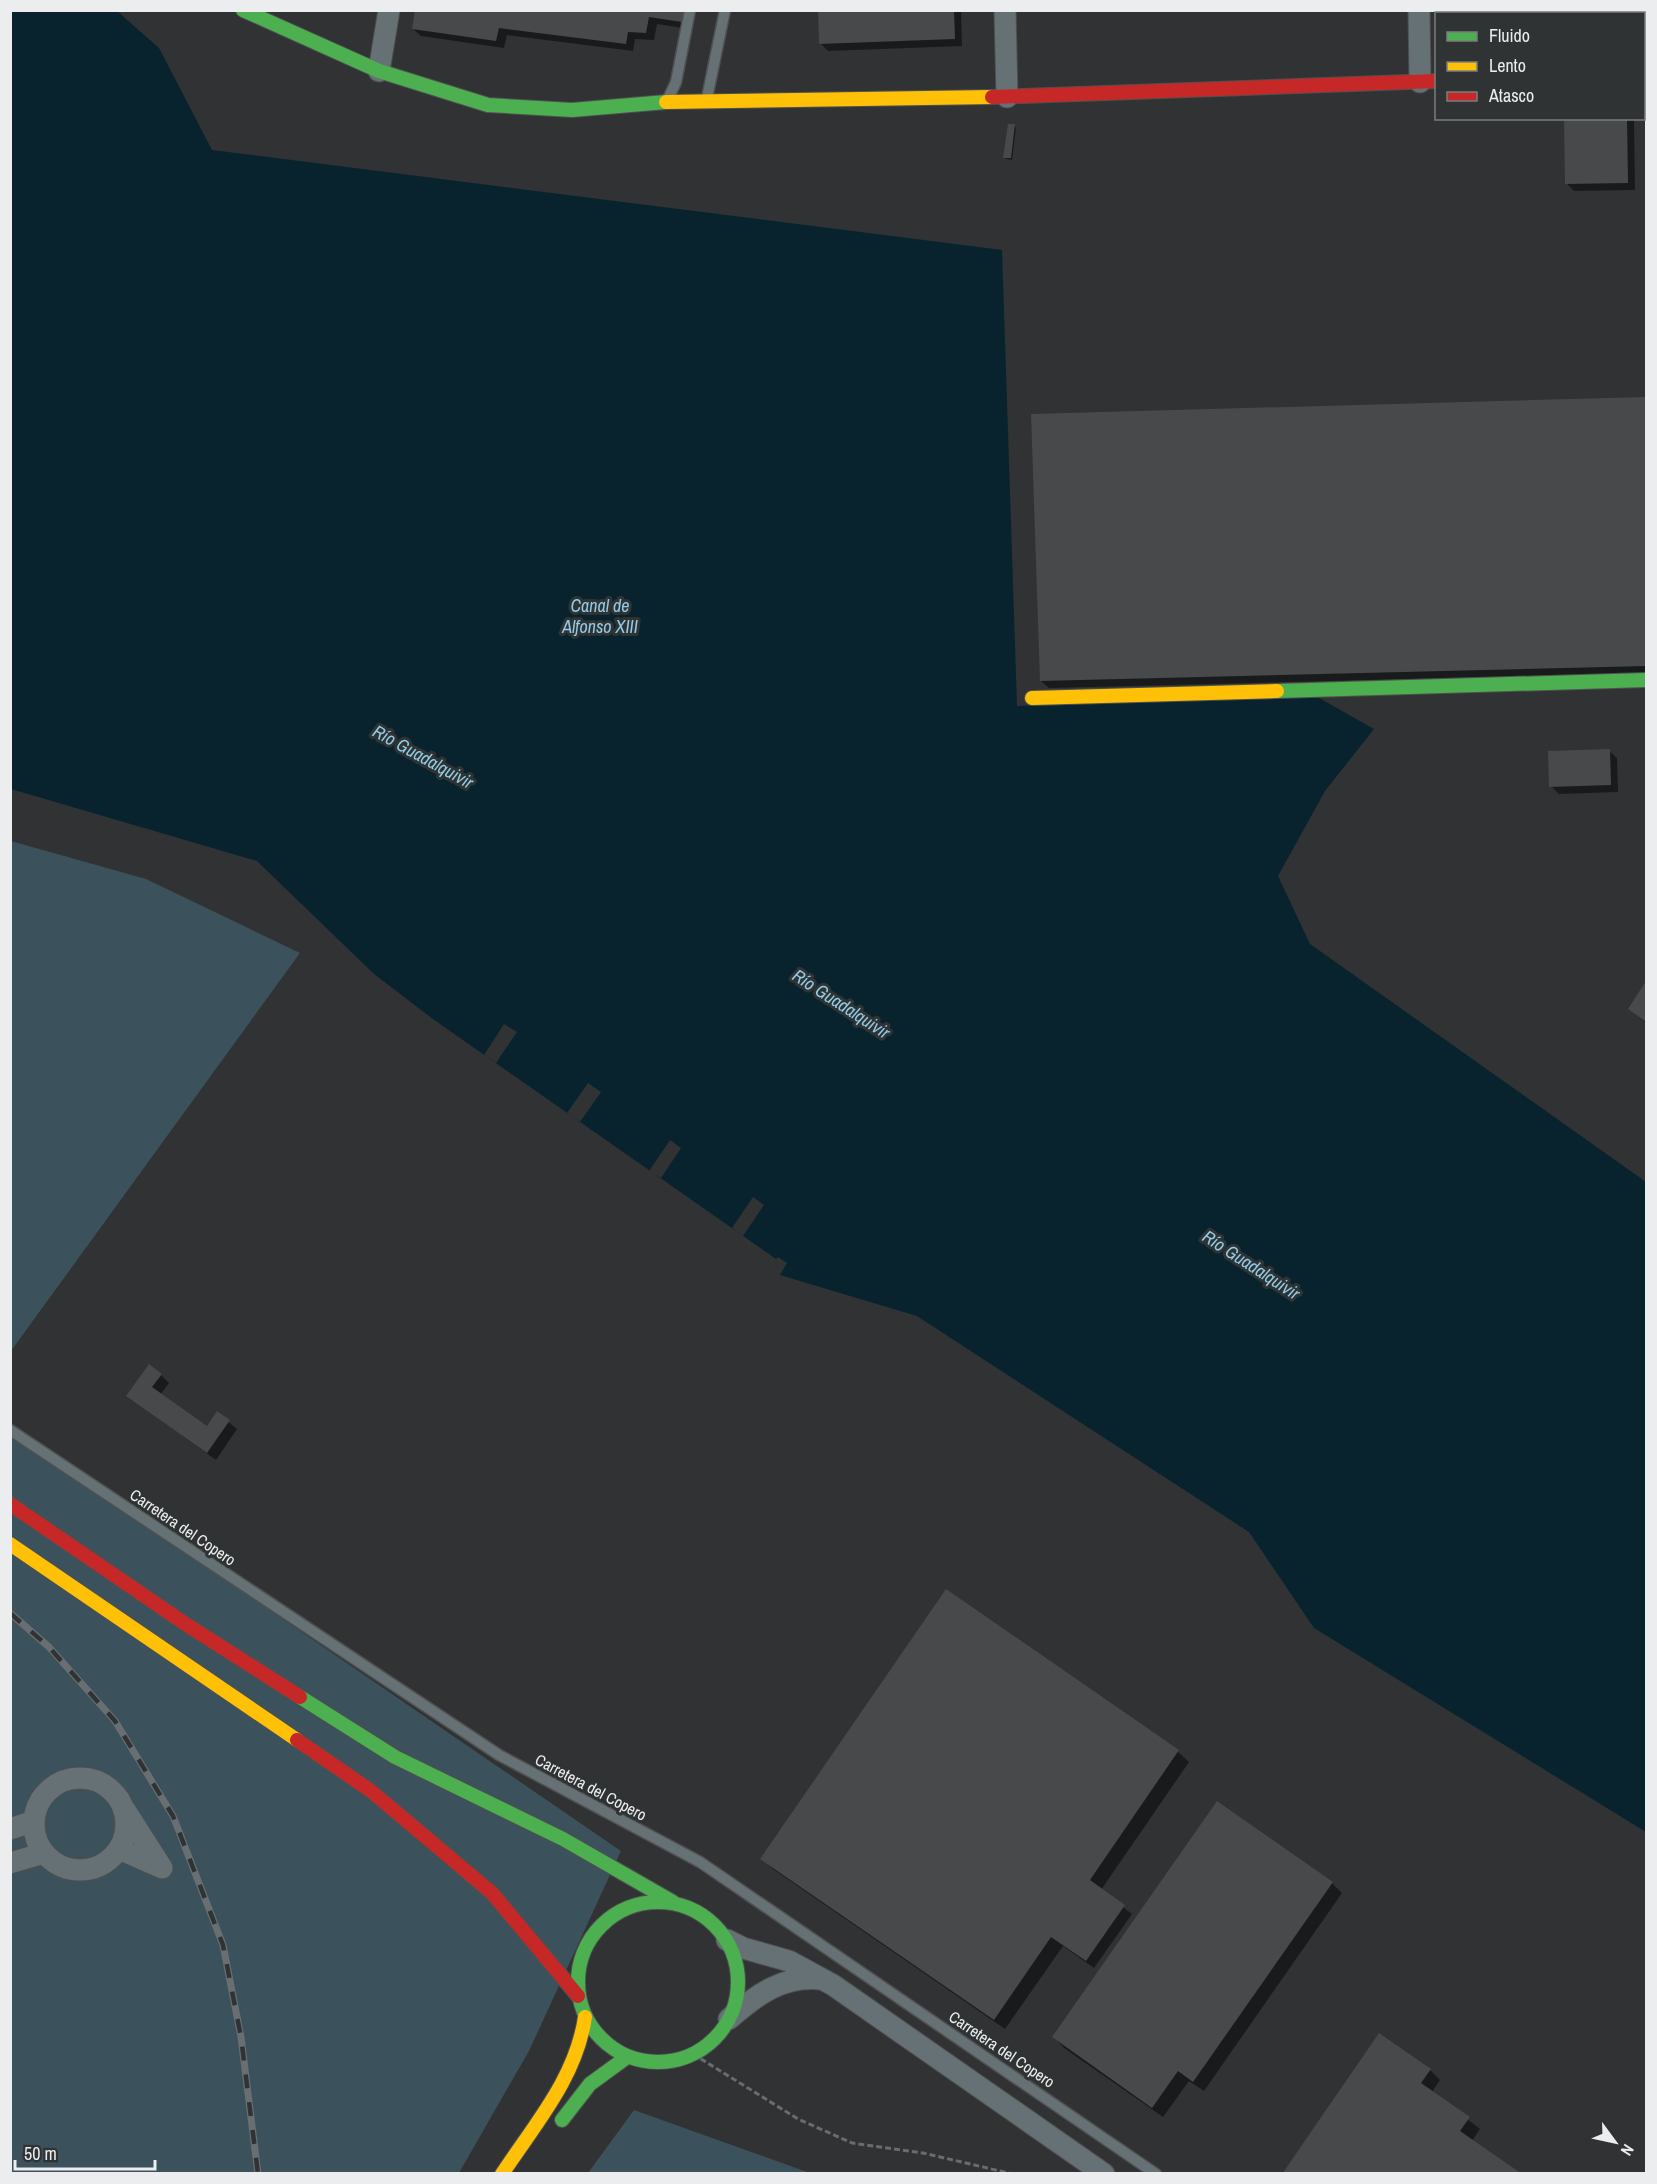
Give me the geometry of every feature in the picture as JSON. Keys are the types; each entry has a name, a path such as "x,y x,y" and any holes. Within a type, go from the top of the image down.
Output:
{"main road":[{"path":"243,10 268,24 380,71 488,105 572,110 667,102 1007,97 1428,81"},
{"path":"1032,698 1647,680"},
{"path":"10,1504 184,1623 394,1757 564,1839 713,1922 727,1940 735,1959 739,1979 736,1999 729,2019 714,2039 693,2054 672,2061 649,2062 627,2057 610,2047 596,2034 585,2017 578,1996 578,1970 586,1945 602,1924 623,1909 647,1902 674,1902"},
{"path":"10,1544 371,1791 492,1893 578,1996"},
{"path":"502,2174 567,2078 579,2055 585,2017"},
{"path":"554,2130 592,2080 609,2066 627,2057"}],"street":[{"path":"380,71 389,10"},
{"path":"1005,10 1007,97"},
{"path":"1419,10 1428,81"},
{"path":"119,1849 162,1868 116,1795 105,1784 87,1778 71,1778 54,1785 43,1797 34,1821 36,1837 44,1853 56,1863 80,1870 95,1867 109,1859 119,1849 125,1834 124,1809"},
{"path":"10,1829 34,1821"},
{"path":"10,1863 44,1853"},
{"path":"727,1940 743,1948 789,1961 821,1979 1104,2174"},
{"path":"729,2019 771,1987 798,1978 821,1979"}],"lane":[{"path":"268,24 274,10"},
{"path":"667,102 676,82 690,10"},
{"path":"707,102 709,80 725,10"},
{"name":"Carretera del Copero","path":"10,1430 499,1755 700,1862 1156,2174"}],"path":[{"path":"693,2054 798,2119 852,2143 923,2153 1013,2174"}],"shaded area":[{"path":"11,841 146,879 300,953 11,1351"},
{"path":"10,1432 621,1851 529,2051 459,2173 11,2173"},
{"path":"634,2110 810,2173 588,2173"}],"water":[{"name":"Canal de Alfonso XIII","path":"10,11 117,11 159,48 212,150 1002,250 1017,706 1182,699 1293,683 1374,729 1325,791 1278,876 1310,944 1646,1182 1646,1832 1314,1628 1249,1532 917,1316 780,1275 787,1263 778,1257 776,1259 433,1019 374,974 257,861 11,789"}],"pier":[{"path":"504,1024 517,1032 496,1063 484,1055"},
{"path":"588,1083 601,1092 580,1122 567,1113"},
{"path":"670,1140 681,1148 661,1178 649,1171"},
{"path":"753,1197 764,1205 743,1236 732,1228"}],"building":[{"path":"415,10 684,10 682,22 649,17 646,33 628,32 626,44 499,28 496,41 412,29"},
{"path":"818,10 954,10 955,39 819,44"},
{"path":"1564,120 1627,120 1628,183 1565,184"},
{"path":"1008,124 1015,124 1011,158 1003,158"},
{"path":"1646,397 1646,666 1040,681 1031,414"},
{"path":"1610,749 1611,785 1549,787 1548,751"},
{"path":"1646,981 1646,1022 1628,1009"},
{"path":"149,1364 162,1374 152,1387 207,1426 217,1411 230,1420 207,1453 126,1396"},
{"path":"946,1589 1179,1750 1090,1880 1125,1905 1086,1961 1051,1937 994,2020 760,1859"},
{"path":"1217,1801 1333,1882 1193,2082 1178,2071 1152,2108 1052,2037"},
{"path":"1379,2033 1431,2069 1421,2083 1470,2117 1460,2131 1522,2174 1282,2174"}],"railway":[{"path":"10,1613 49,1647 115,1721 173,1816 223,1945 241,2037 258,2174"}],"traffic: fast":[{"path":"243,10 379,71 488,105 572,110 666,102"},
{"path":"1277,691 1646,680"},
{"path":"300,1697 395,1757 563,1839 673,1902"},
{"path":"658,1902 674,1903 689,1908 703,1915 715,1925 725,1937 732,1951 737,1966 738,1982 737,1998 732,2013 725,2027 715,2039 703,2049 689,2056 674,2061 658,2062 642,2061 627,2056 613,2049 601,2039 591,2027 584,2013 579,1998 578,1982 579,1966 584,1951 591,1937 601,1925 613,1915 627,1908 642,1903 658,1902"},
{"path":"562,2120 590,2084 627,2057"}],"traffic: slow":[{"path":"666,102 992,97"},
{"path":"1032,698 1277,691"},
{"path":"10,1544 297,1740"},
{"path":"502,2174 563,2080 573,2060 585,2017"}],"traffic: jam":[{"path":"992,97 1435,81"},
{"path":"10,1504 184,1623 300,1697"},
{"path":"297,1740 371,1791 492,1893 578,1996"}],"water label":[{"name":"Río Guadalquivir","path":"423,757"},
{"name":"Río Guadalquivir","path":"841,1004"},
{"name":"Río Guadalquivir","path":"1251,1265"}]}
